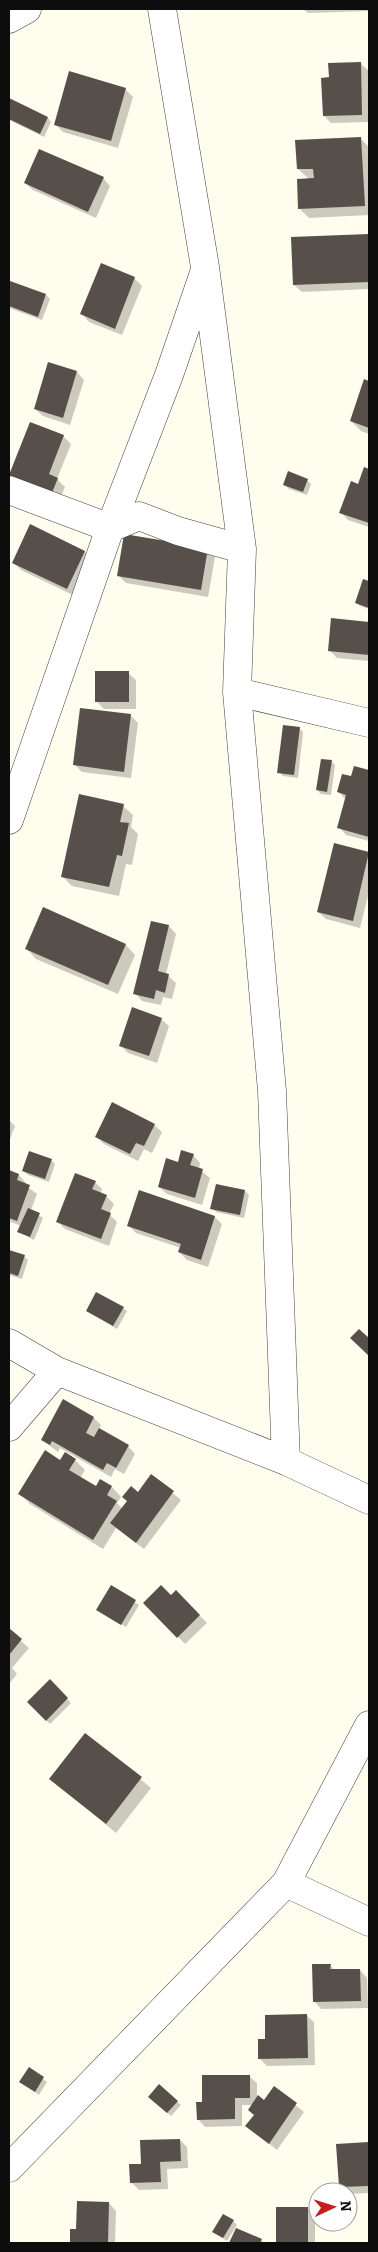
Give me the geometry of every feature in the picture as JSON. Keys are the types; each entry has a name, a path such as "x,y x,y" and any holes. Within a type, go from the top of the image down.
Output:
{"street":[{"path":"9,9 22,9"},
{"path":"9,19 27,9"},
{"path":"162,9 206,267 242,549 237,692 272,1091 286,1461"},
{"path":"9,820 110,528 169,375 206,267"},
{"path":"9,490 110,528 139,516 178,531 242,549"},
{"path":"237,692 369,722"},
{"path":"9,1343 57,1371 286,1461 369,1500"},
{"path":"9,1427 57,1371"},
{"path":"9,2168 286,1883 369,1725"},
{"path":"286,1883 369,1922"}],"building":[{"path":"361,62 362,115 323,116 321,78 329,77 328,63"},
{"path":"69,71 126,88 111,141 54,125"},
{"path":"9,98 48,117 40,134 9,119"},
{"path":"361,137 365,206 298,209 297,179 314,178 313,169 297,169 295,140"},
{"path":"39,149 104,177 88,212 24,183"},
{"path":"369,234 369,282 293,285 291,237"},
{"path":"101,263 135,277 115,329 80,314"},
{"path":"10,281 46,294 38,317 9,306"},
{"path":"48,362 77,371 63,418 34,409"},
{"path":"364,379 369,381 369,428 350,421"},
{"path":"30,422 64,435 49,474 58,478 49,500 9,483 9,475"},
{"path":"364,467 369,469 369,523 339,513 351,481 358,484"},
{"path":"288,471 308,479 303,492 283,485"},
{"path":"30,524 85,551 67,589 12,563"},
{"path":"124,534 208,548 201,590 117,576"},
{"path":"363,579 369,581 369,608 355,603"},
{"path":"331,618 369,622 369,655 328,651"},
{"path":"95,671 129,671 129,702 95,702"},
{"path":"80,708 131,714 124,772 73,765"},
{"path":"283,725 300,727 294,775 277,773"},
{"path":"321,759 332,760 327,792 316,790"},
{"path":"354,766 369,770 369,837 337,828 346,795 337,792 342,774 351,776"},
{"path":"79,794 124,804 120,822 129,823 122,856 117,855 109,887 61,877"},
{"path":"334,843 369,852 353,921 317,912"},
{"path":"43,907 126,944 108,985 25,949"},
{"path":"151,921 169,925 158,971 169,974 165,993 156,990 154,999 133,994"},
{"path":"132,1007 162,1018 149,1056 119,1046"},
{"path":"112,1102 155,1124 144,1146 136,1143 130,1154 95,1137"},
{"path":"181,1150 194,1154 190,1165 203,1169 195,1198 158,1187 166,1158 178,1162"},
{"path":"29,1151 52,1159 45,1179 22,1171"},
{"path":"9,1170 19,1174 17,1180 30,1185 17,1221 9,1218"},
{"path":"75,1173 96,1181 92,1189 107,1195 101,1209 111,1213 101,1239 56,1222"},
{"path":"216,1184 245,1190 240,1215 210,1209"},
{"path":"139,1190 215,1216 201,1260 178,1252 181,1244 127,1226"},
{"path":"28,1208 40,1213 30,1237 17,1232"},
{"path":"9,1250 25,1255 18,1276 9,1273"},
{"path":"96,1292 124,1307 113,1326 86,1311"},
{"path":"359,1329 369,1338 369,1356 350,1338"},
{"path":"63,1399 94,1417 86,1433 94,1437 99,1428 129,1445 116,1468 107,1463 103,1470 52,1441 50,1445 41,1440"},
{"path":"45,1450 60,1460 65,1452 76,1459 69,1470 96,1486 100,1479 112,1486 107,1495 117,1501 93,1540 18,1494"},
{"path":"151,1474 174,1491 136,1543 110,1523 127,1501 122,1497 131,1486 138,1492"},
{"path":"111,1585 136,1600 121,1625 96,1610"},
{"path":"161,1585 171,1595 176,1590 200,1615 177,1638 143,1603"},
{"path":"9,1628 22,1639 9,1655"},
{"path":"50,1679 68,1698 46,1721 27,1702"},
{"path":"85,1733 142,1777 106,1824 49,1779"},
{"path":"312,1964 331,1964 330,1969 360,1969 361,2001 313,2002"},
{"path":"307,2014 308,2058 258,2059 258,2039 265,2039 265,2015"},
{"path":"29,2067 44,2077 35,2092 19,2082"},
{"path":"202,2075 250,2075 250,2098 235,2098 235,2119 197,2120 196,2102 202,2102"},
{"path":"159,2084 178,2101 167,2113 148,2097"},
{"path":"274,2086 297,2103 269,2144 245,2126 254,2115 248,2110 258,2095 264,2100"},
{"path":"180,2139 181,2161 160,2162 161,2182 130,2183 129,2164 141,2164 140,2140"},
{"path":"369,2142 369,2186 358,2186 358,2182 339,2182 336,2144"},
{"path":"77,2201 109,2202 108,2243 70,2243 70,2229 76,2229"},
{"path":"276,2207 308,2207 308,2243 276,2243"},
{"path":"223,2214 234,2220 223,2238 212,2232"},
{"path":"236,2228 262,2239 260,2243 229,2243"}]}
